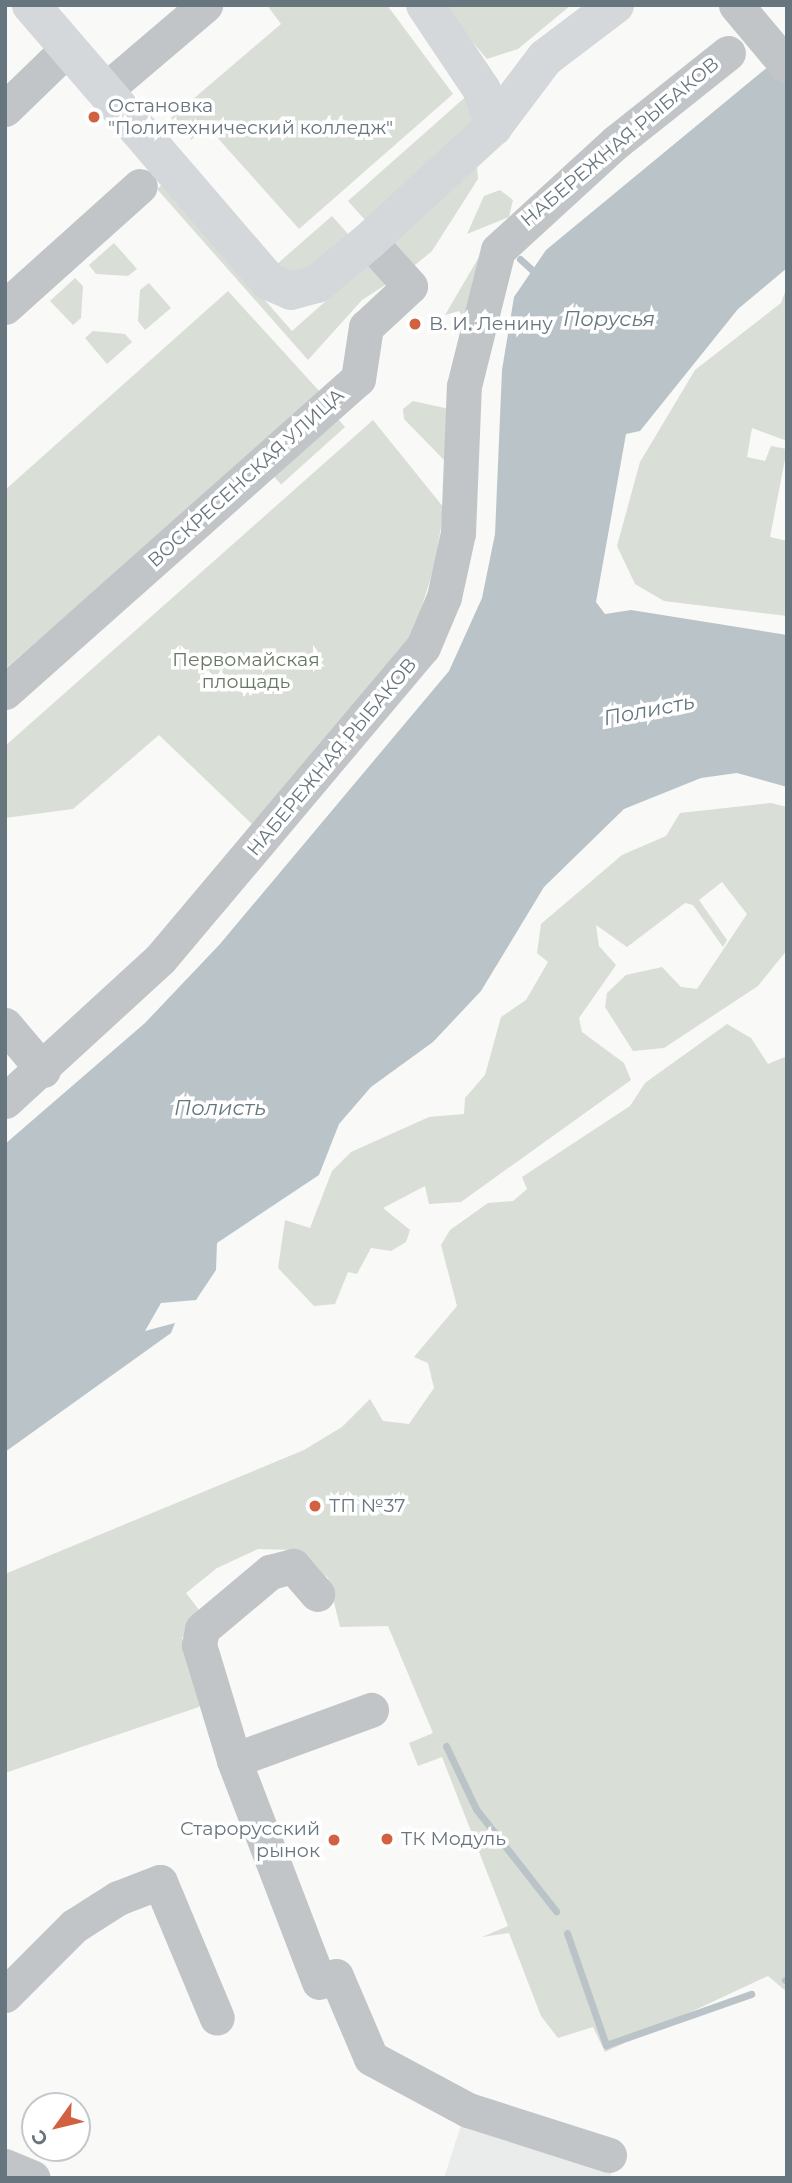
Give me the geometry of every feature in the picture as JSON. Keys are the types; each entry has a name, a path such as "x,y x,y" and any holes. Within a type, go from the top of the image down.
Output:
{"main road":[{"path":"31,5 268,281 291,291 317,284 369,241 493,127 545,58 615,5"},
{"path":"425,5 462,55 482,90 493,127"},
{"path":"462,55 505,66 545,58"}],"street":[{"path":"739,9 787,66"},
{"path":"104,91 186,11"},
{"path":"5,109 68,48"},
{"name":"НАБЕРЕЖНАЯ РЫБАКОВ","path":"5,1101 43,1070 160,959 423,647 444,597 458,533 464,386 498,250 616,142 728,53"},
{"path":"5,307 140,186"},
{"name":"ВОСКРЕСЕНСКАЯ УЛИЦА","path":"5,692 358,379 366,327 410,286 369,241"},
{"path":"5,1025 43,1070"},
{"path":"317,1594 293,1566 270,1572 202,1629 199,1645 234,1760 328,1979 371,2058 468,2110 609,2155"},
{"path":"234,1760 371,1710"},
{"path":"5,1995 74,1926 118,1898 160,1882 217,2018"},
{"path":"5,2166 33,2178"}],"shaded area":[{"path":"463,2119 613,2169 610,2178 444,2178"}],"green space":[{"path":"267,5 387,5 453,94 299,229 207,126 191,140 171,118 281,24"},
{"path":"441,5 571,5 518,49 487,59"},
{"path":"471,92 476,118 366,221 348,201"},
{"path":"477,167 478,179 432,251 409,270 388,246"},
{"path":"163,184 292,331 371,261 390,282 362,300 308,360 157,189"},
{"path":"500,190 513,200 509,217 467,234 484,196"},
{"path":"332,216 349,235 309,270 290,273 277,264"},
{"path":"114,243 137,269 128,276 96,274 89,265"},
{"path":"479,257 466,321 459,311 445,315"},
{"path":"75,278 83,286 81,318 73,325 50,301"},
{"path":"149,283 171,308 145,330 138,321 140,290"},
{"path":"787,287 787,441 752,428 747,457 765,461 771,446 787,449 770,537 787,541 787,616 664,601 635,584 617,546 640,462 695,370 781,303"},
{"path":"228,291 321,393 5,669 5,490"},
{"path":"93,331 125,334 132,342 107,364 85,338"},
{"path":"413,401 449,409 444,460 404,419 403,409"},
{"path":"337,418 345,427 281,484 273,476"},
{"name":"Первомайская площадь","path":"373,420 444,508 435,564 413,635 253,825 159,735 73,809 5,818 5,746"},
{"path":"771,803 787,807 787,950 758,986 664,1048 633,1051 605,1007 607,993 626,975 662,967 681,987 697,989 747,914 722,882 699,900 727,940 723,947 693,905 685,903 627,947 596,925 599,946 616,965 579,1018 582,1032 624,1063 631,1080 461,1202 429,1204 425,1186 383,1208 410,1230 406,1242 391,1251 371,1248 357,1274 348,1272 335,1304 314,1306 278,1268 285,1220 310,1228 332,1171 351,1152 429,1117 464,1114 465,1098 485,1075 501,1017 526,1000 548,962 537,953 541,924 622,855 666,836 680,813"},
{"path":"727,1024 751,1038 768,1064 787,1056 787,1992 768,1976 605,2052 593,2027 558,2038 541,2016 509,1933 482,1937 508,1926 442,1757 418,1766 409,1743 433,1733 388,1626 340,1627 328,1578 294,1550 258,1549 217,1568 186,1593 203,1615 182,1638 204,1695 199,1707 5,1773 5,1574 304,1450 342,1427 370,1399 383,1421 409,1424 434,1388 428,1363 414,1357 457,1306 441,1245 450,1230 488,1203 513,1201 527,1189 522,1177 630,1106 645,1083"}],"water":[{"name":"Полисть","path":"787,51 787,268 738,309 640,431 626,434 596,602 605,614 631,610 787,635 787,787 737,773 701,778 624,809 544,887 481,991 433,1042 371,1087 339,1124 319,1175 217,1243 216,1270 196,1300 161,1303 145,1331 175,1323 171,1333 5,1452 5,1144 145,1023 220,944 449,671 482,598 495,534 502,370 514,297 546,250"}],"waterway":[{"path":"520,259 538,275"},
{"path":"446,1746 476,1809 556,1911"},
{"path":"567,1933 606,2045 751,1994"}],"place":[{"name":"Остановка \"Политехнический колледж\"","path":"94,117"},
{"name":"В. И. Ленину","path":"415,324"},
{"name":"ТП №37","path":"315,1506"},
{"name":"ТК Модуль","path":"387,1839"},
{"name":"Старорусский рынок","path":"334,1840"}],"water label":[{"name":"Порусья","path":"609,319"}]}
